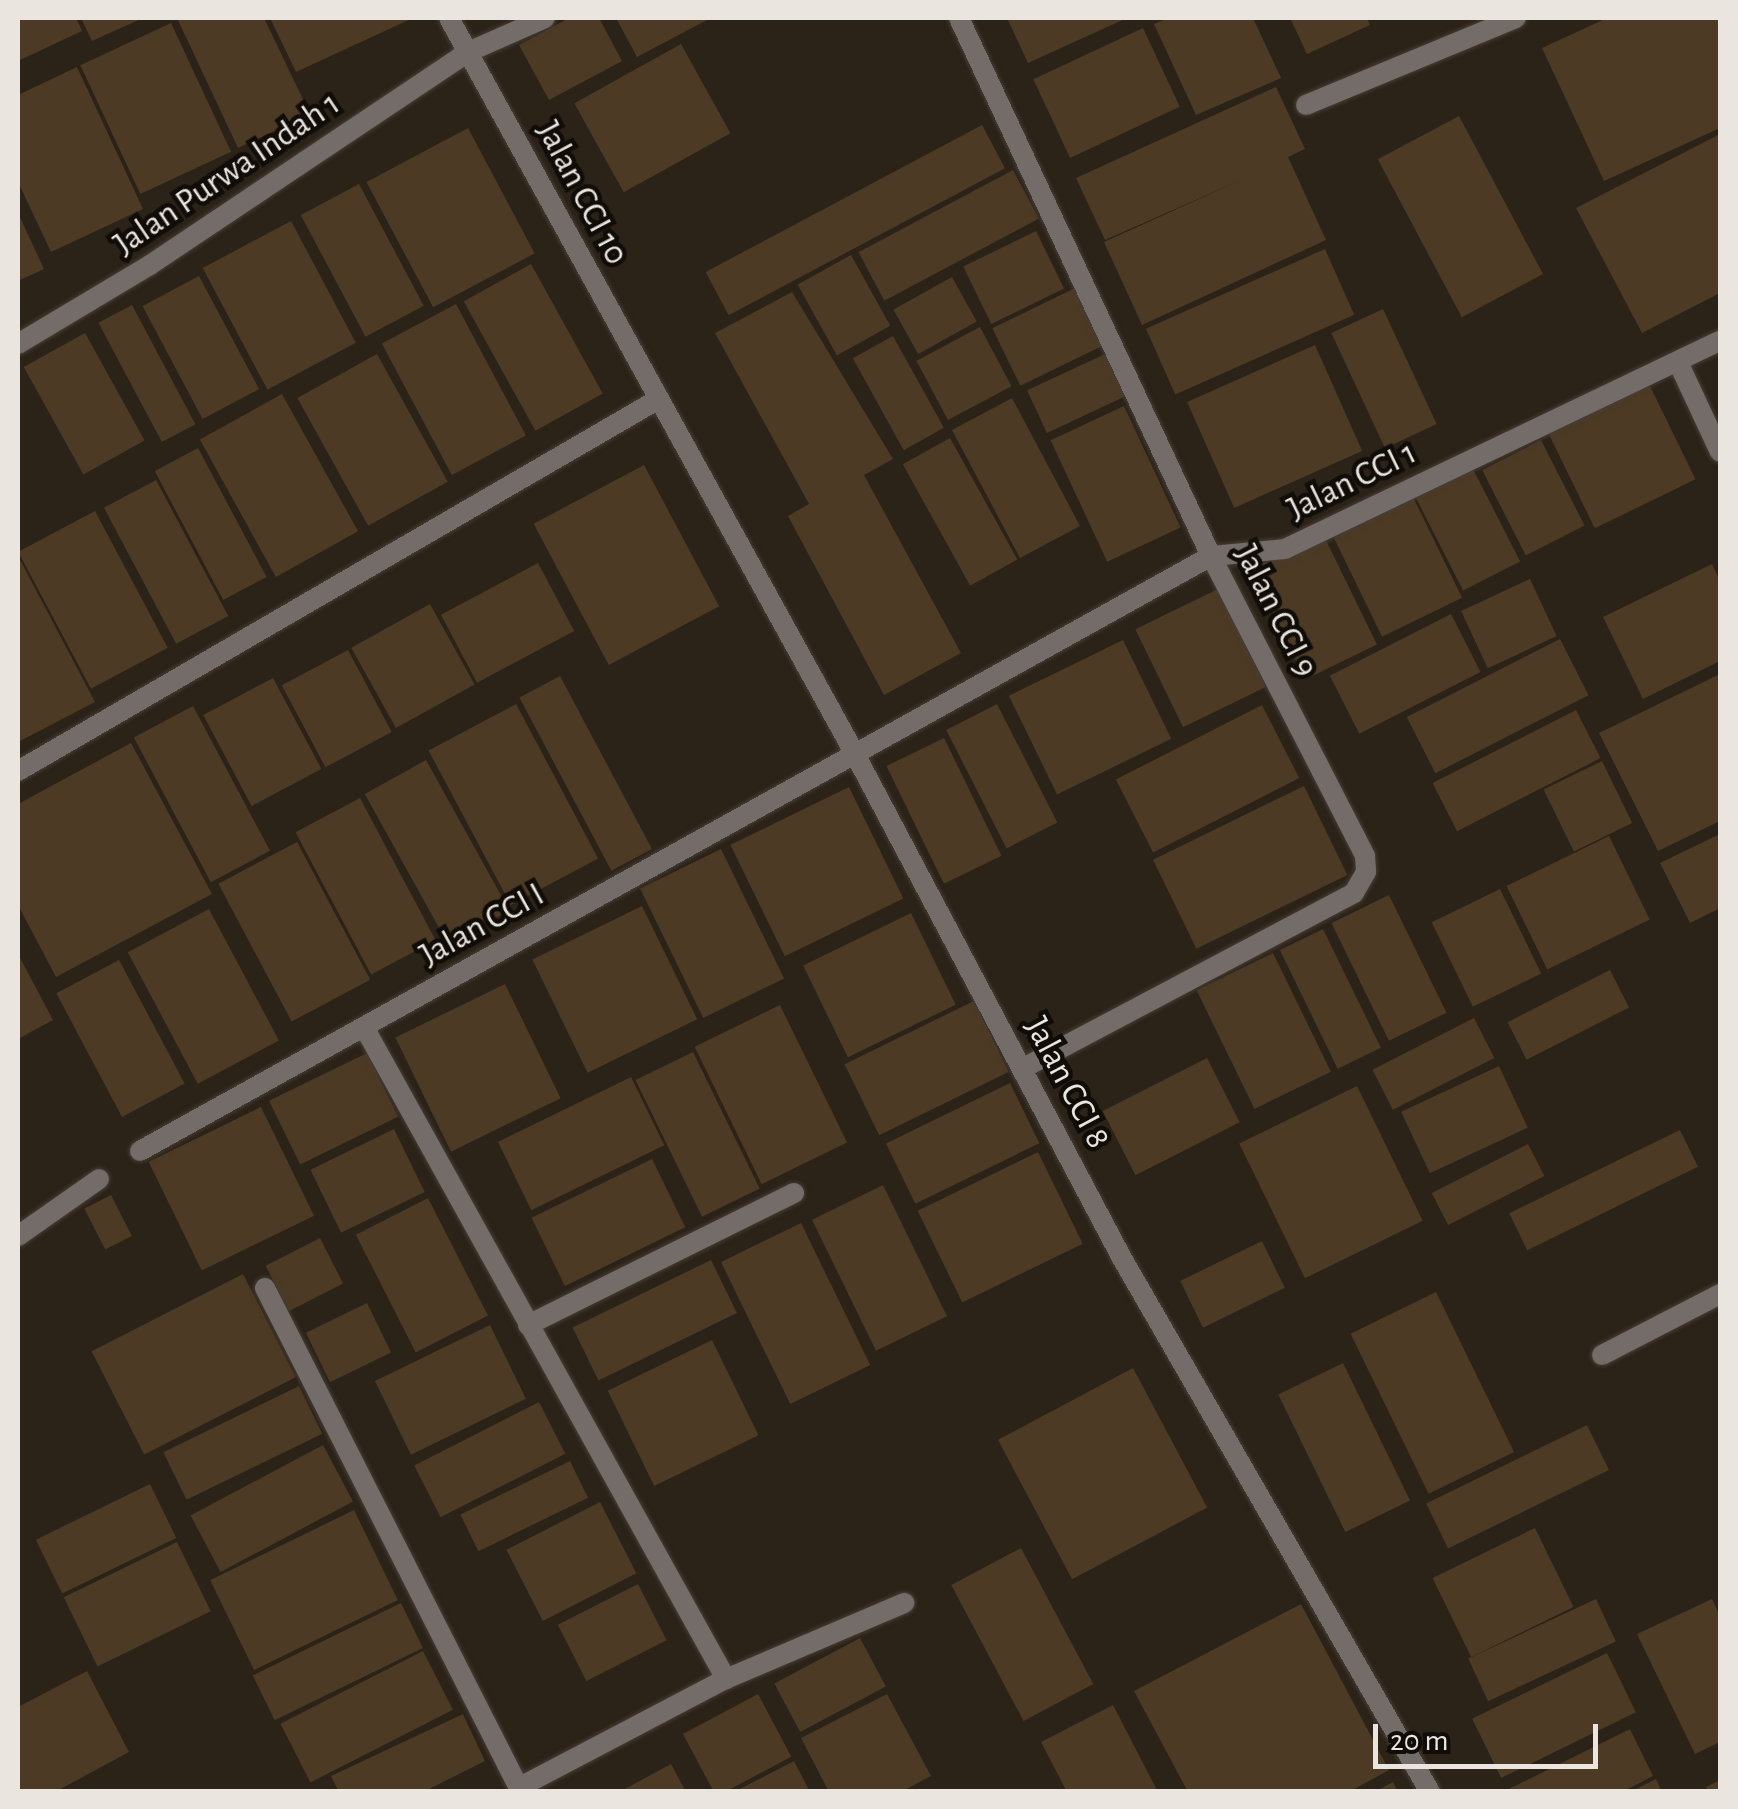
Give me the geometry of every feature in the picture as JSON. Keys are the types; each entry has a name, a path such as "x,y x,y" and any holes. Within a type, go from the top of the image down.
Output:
{"street":[{"name":"Jalan CCI 10","path":"449,18 657,400"},
{"name":"Jalan Purwa Indah 1","path":"18,344 150,265 468,52 545,18"},
{"name":"Jalan CCI 9","path":"959,18 1211,556 1365,856 1366,872 1354,893 1022,1068"},
{"path":"1306,104 1516,18"},
{"name":"Jalan CCI 1","path":"856,756 1022,656 1211,556 1285,550 1720,341"},
{"path":"1678,362 1720,452"},
{"path":"18,771 657,400"},
{"name":"Jalan CCI 8","path":"657,400 856,756 1123,1260 1430,1792"},
{"name":"Jalan CCI I","path":"140,1151 856,756"},
{"path":"364,1027 726,1679"},
{"path":"18,1236 99,1180"},
{"path":"528,1325 794,1193"},
{"path":"265,1288 517,1790 726,1679 904,1603"},
{"path":"1602,1355 1720,1294"}],"building":[{"path":"18,18 76,18 82,31 18,61"},
{"path":"81,18 143,18 92,41"},
{"path":"177,18 264,18 310,114 238,148"},
{"path":"270,18 413,18 296,72"},
{"path":"569,18 599,18 622,61 549,100 519,45"},
{"path":"616,18 705,18 707,20 637,57"},
{"path":"1007,18 1127,18 1028,63"},
{"path":"1168,18 1253,18 1281,78 1196,115 1154,24"},
{"path":"1290,18 1367,18 1370,25 1307,54"},
{"path":"1607,18 1720,18 1720,128 1604,181 1542,48"},
{"path":"171,23 231,152 140,194 80,65"},
{"path":"1143,28 1180,107 1070,158 1033,79"},
{"path":"681,44 730,133 624,192 574,103"},
{"path":"77,67 143,209 51,252 18,182 18,95"},
{"path":"1276,87 1305,149 1288,157 1326,240 1142,325 1104,242 1241,180 1105,240 1076,178"},
{"path":"1459,116 1543,274 1462,317 1378,159"},
{"path":"982,125 1005,168 729,315 706,272"},
{"path":"468,128 535,253 433,307 366,182"},
{"path":"1720,134 1720,293 1642,333 1576,208"},
{"path":"1013,170 1039,219 884,301 858,252"},
{"path":"359,184 424,306 366,337 301,215"},
{"path":"18,213 44,269 18,281"},
{"path":"291,221 356,343 267,390 203,268"},
{"path":"1036,231 1064,289 991,324 963,267"},
{"path":"1325,249 1354,315 1175,394 1146,329"},
{"path":"851,255 890,326 837,355 798,285"},
{"path":"531,264 603,393 535,431 464,301"},
{"path":"199,276 259,389 203,419 142,306"},
{"path":"952,277 977,322 918,354 893,309"},
{"path":"1075,288 1103,346 1020,386 992,328"},
{"path":"792,292 893,459 864,475 961,653 884,695 788,516 809,504 715,333"},
{"path":"456,304 526,436 452,475 382,343"},
{"path":"132,305 195,424 162,442 98,323"},
{"path":"1383,309 1437,424 1385,448 1331,333"},
{"path":"980,327 1011,386 948,420 916,361"},
{"path":"85,333 145,441 83,475 24,367"},
{"path":"893,336 944,428 904,450 853,358"},
{"path":"1315,345 1362,451 1234,508 1187,402"},
{"path":"377,354 448,482 368,526 297,398"},
{"path":"1105,354 1125,397 1047,433 1027,390"},
{"path":"1649,384 1695,479 1595,528 1548,433"},
{"path":"282,394 358,531 276,577 200,440"},
{"path":"1012,398 1080,526 1020,558 952,430"},
{"path":"1124,406 1181,527 1107,562 1051,440"},
{"path":"950,438 1017,560 970,586 903,464"},
{"path":"1541,440 1585,526 1526,555 1482,470"},
{"path":"198,448 267,577 223,600 155,471"},
{"path":"644,465 719,606 609,665 534,524"},
{"path":"1472,467 1520,561 1463,591 1415,496"},
{"path":"156,480 228,616 176,644 104,508"},
{"path":"1413,497 1462,598 1382,637 1333,536"},
{"path":"95,511 168,648 91,689 18,552"},
{"path":"1323,534 1377,645 1305,680 1251,569"},
{"path":"18,556 95,702 20,741 18,735"},
{"path":"538,563 574,631 477,683 441,615"},
{"path":"1712,564 1720,581 1720,661 1643,699 1603,617"},
{"path":"1530,579 1557,636 1488,668 1461,611"},
{"path":"1218,589 1266,687 1183,727 1135,629"},
{"path":"430,604 475,684 396,728 351,648"},
{"path":"1451,614 1481,672 1359,734 1330,676"},
{"path":"1560,639 1589,695 1435,773 1407,717"},
{"path":"1123,640 1171,739 1057,795 1009,696"},
{"path":"348,650 392,732 325,767 282,685"},
{"path":"1720,674 1720,821 1658,851 1599,733"},
{"path":"560,676 652,849 611,871 519,698"},
{"path":"273,678 321,769 252,806 203,715"},
{"path":"516,704 598,859 511,905 429,750"},
{"path":"997,704 1057,823 1007,848 946,730"},
{"path":"1262,705 1299,778 1153,853 1116,779"},
{"path":"193,706 270,851 211,882 134,737"},
{"path":"1576,710 1601,758 1457,831 1433,783"},
{"path":"944,738 1001,856 944,884 886,766"},
{"path":"131,743 212,894 56,977 18,905 18,804"},
{"path":"426,760 509,910 448,944 365,794"},
{"path":"1602,761 1632,823 1574,852 1544,789"},
{"path":"1304,786 1347,875 1196,949 1153,860"},
{"path":"849,787 903,898 785,956 730,845"},
{"path":"360,798 436,940 371,974 296,832"},
{"path":"1720,834 1720,908 1690,923 1660,863"},
{"path":"1609,836 1650,920 1547,970 1507,886"},
{"path":"297,842 370,980 292,1022 218,884"},
{"path":"721,849 784,978 703,1018 640,888"},
{"path":"1500,889 1541,973 1473,1007 1432,922"},
{"path":"1389,895 1446,1013 1389,1041 1331,923"},
{"path":"642,906 697,1019 588,1073 532,959"},
{"path":"209,909 279,1041 198,1084 128,952"},
{"path":"911,913 956,1005 848,1057 803,966"},
{"path":"1323,929 1381,1048 1338,1069 1280,950"},
{"path":"1273,953 1331,1072 1254,1109 1197,990"},
{"path":"18,954 53,1020 18,1039"},
{"path":"119,960 185,1084 122,1117 56,993"},
{"path":"1610,970 1629,1007 1527,1060 1508,1022"},
{"path":"505,984 561,1098 451,1152 395,1037"},
{"path":"974,1001 1009,1072 879,1135 845,1064"},
{"path":"780,1005 847,1143 762,1184 695,1047"},
{"path":"1474,1018 1494,1058 1393,1110 1372,1070"},
{"path":"693,1052 760,1189 702,1217 635,1080"},
{"path":"367,1053 398,1117 300,1165 269,1101"},
{"path":"1207,1058 1240,1122 1135,1175 1103,1111"},
{"path":"1499,1066 1528,1128 1430,1173 1401,1112"},
{"path":"631,1077 664,1145 531,1210 498,1142"},
{"path":"1010,1083 1039,1143 915,1204 886,1143"},
{"path":"1357,1086 1423,1221 1305,1278 1239,1143"},
{"path":"261,1107 314,1216 202,1271 149,1162"},
{"path":"394,1129 425,1192 341,1233 310,1170"},
{"path":"1680,1130 1698,1167 1527,1250 1509,1213"},
{"path":"1528,1144 1544,1176 1448,1225 1432,1193"},
{"path":"1038,1152 1083,1244 962,1302 918,1211"},
{"path":"652,1159 685,1227 565,1286 532,1218"},
{"path":"883,1185 947,1316 876,1351 812,1220"},
{"path":"111,1195 132,1236 105,1250 84,1209"},
{"path":"428,1198 488,1316 416,1352 356,1235"},
{"path":"801,1223 870,1365 790,1404 721,1262"},
{"path":"320,1238 343,1283 289,1311 266,1266"},
{"path":"1262,1241 1285,1288 1203,1328 1180,1281"},
{"path":"711,1260 737,1313 598,1381 573,1328"},
{"path":"243,1274 296,1377 144,1455 92,1351"},
{"path":"1436,1292 1514,1452 1429,1494 1351,1334"},
{"path":"367,1303 391,1352 330,1382 306,1333"},
{"path":"490,1325 526,1399 411,1455 375,1381"},
{"path":"712,1340 758,1435 654,1486 608,1391"},
{"path":"1343,1363 1410,1501 1345,1532 1278,1395"},
{"path":"1133,1368 1207,1508 1072,1579 998,1440"},
{"path":"299,1386 322,1434 187,1500 163,1452"},
{"path":"539,1402 565,1454 441,1517 414,1466"},
{"path":"1587,1425 1609,1470 1448,1548 1426,1503"},
{"path":"323,1445 353,1502 221,1572 191,1515"},
{"path":"570,1461 588,1498 478,1551 460,1514"},
{"path":"150,1484 176,1538 62,1594 36,1540"},
{"path":"600,1502 636,1573 543,1621 506,1550"},
{"path":"354,1510 398,1600 254,1670 210,1580"},
{"path":"1535,1528 1574,1607 1471,1657 1433,1578"},
{"path":"177,1542 211,1611 98,1666 64,1597"},
{"path":"1021,1548 1093,1684 1024,1721 951,1585"},
{"path":"638,1584 667,1640 586,1681 558,1625"},
{"path":"1596,1599 1616,1642 1488,1701 1468,1659"},
{"path":"1712,1599 1720,1616 1720,1742 1695,1754 1637,1634"},
{"path":"401,1603 423,1648 275,1720 253,1675"},
{"path":"1301,1604 1389,1770 1349,1792 1188,1792 1134,1691"},
{"path":"860,1638 886,1687 800,1732 774,1684"},
{"path":"423,1651 453,1710 310,1782 280,1724"},
{"path":"1607,1653 1636,1712 1501,1778 1472,1719"},
{"path":"87,1671 129,1752 55,1792 18,1792 18,1707"},
{"path":"758,1694 791,1757 725,1792 714,1792 683,1734"},
{"path":"887,1694 931,1776 901,1792 829,1792 801,1738"},
{"path":"1113,1705 1158,1792 1067,1792 1041,1742"},
{"path":"463,1714 485,1761 423,1792 339,1792 331,1776"},
{"path":"1630,1729 1653,1776 1622,1792 1503,1792"},
{"path":"794,1761 810,1792 734,1792"},
{"path":"671,1764 686,1792 619,1792"},
{"path":"1656,1779 1662,1792 1630,1792"},
{"path":"1720,1780 1720,1792 1708,1792 1706,1787"},
{"path":"1393,1782 1398,1792 1374,1792"}]}
